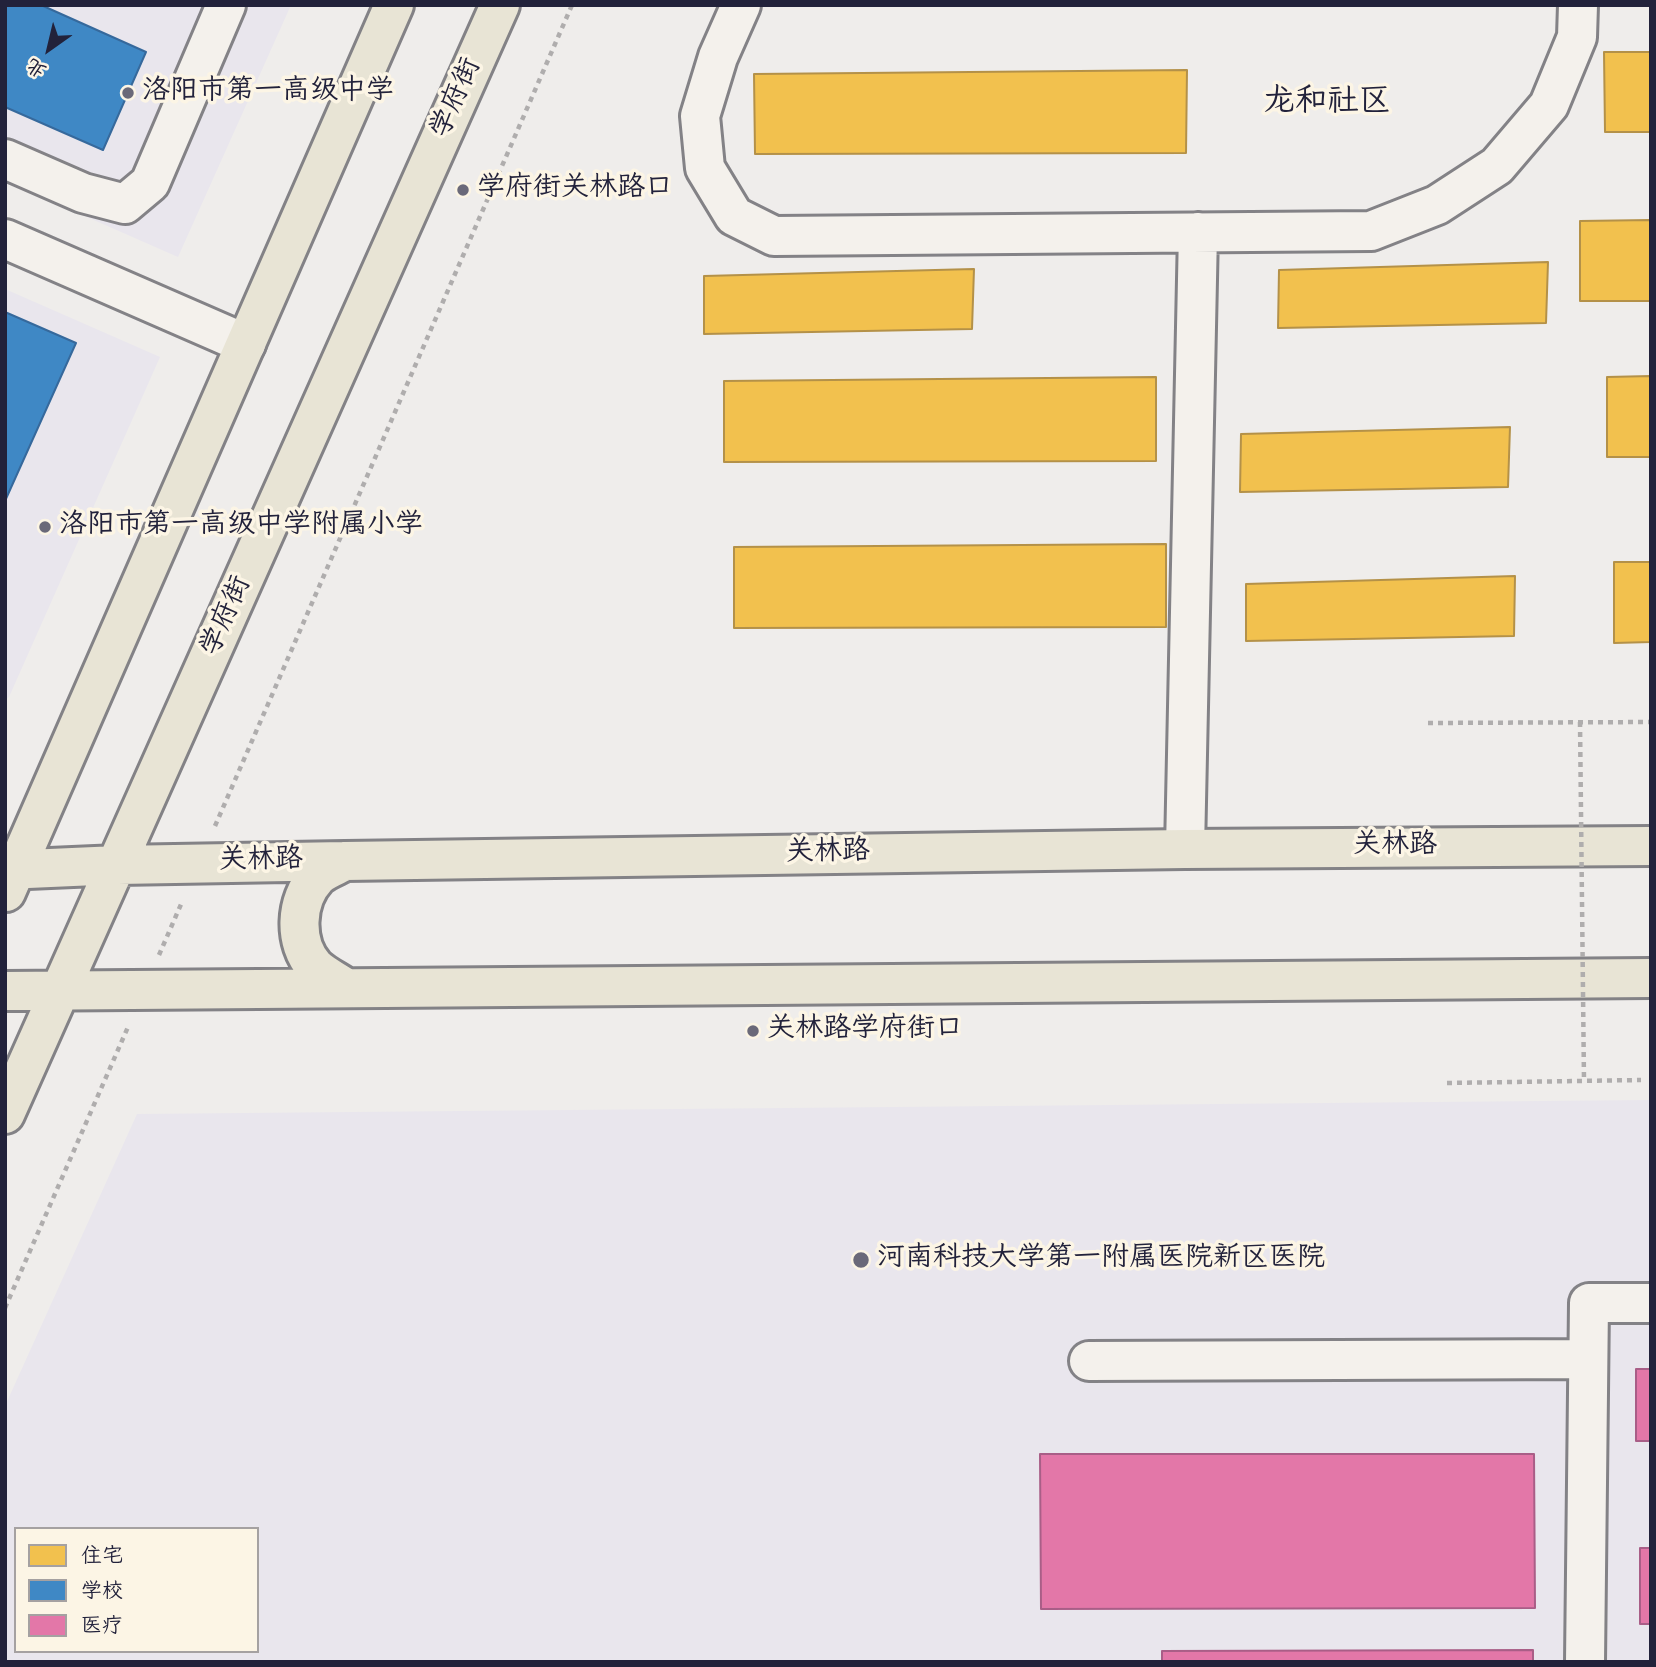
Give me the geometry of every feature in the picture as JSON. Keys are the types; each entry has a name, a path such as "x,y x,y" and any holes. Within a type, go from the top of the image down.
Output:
{"main road":[{"path":"9,878 394,5"},
{"name":"学府街","path":"5,1114 58,990 118,864 500,5"},
{"name":"关林路","path":"9,878 118,864 1185,849 1651,846"},
{"path":"345,861 317,877 302,899 299,928 303,951 316,968 346,988"},
{"path":"5,991 1651,978"}],"lane":[{"path":"5,159 82,193 125,204 150,183 226,5"},
{"path":"741,5 718,57 700,116 705,168 734,216 774,236 1371,231 1437,205 1497,166 1549,105 1577,37 1578,5"},
{"path":"1185,849 1198,232"},
{"path":"5,239 246,344"},
{"path":"1585,1662 1589,1303 1651,1303"},
{"path":"1089,1361 1588,1359"}],"path":[{"path":"5,1308 572,5"},
{"path":"1580,722 1584,1081"},
{"path":"1428,723 1651,722"},
{"path":"1447,1083 1641,1080"}],"shaded area":[{"name":"洛阳市第一高级中学","path":"5,5 291,5 178,257 5,181"},
{"name":"洛阳市第一高级中学附属小学","path":"5,289 160,357 9,697 5,700"},
{"name":"河南科技大学第一附属医院新区医院","path":"1651,1100 1651,1662 5,1662 5,1406 137,1114"}],"building: 住宅":[{"path":"1604,52 1651,52 1651,132 1605,132"},
{"path":"1187,70 1186,153 755,154 754,74"},
{"path":"1651,220 1651,301 1580,301 1580,221"},
{"path":"1548,262 1546,323 1278,328 1279,270"},
{"path":"974,269 972,329 704,334 704,276"},
{"path":"1651,376 1651,457 1607,457 1607,377"},
{"path":"1156,377 1156,461 724,462 724,381"},
{"path":"1510,427 1508,487 1240,492 1241,434"},
{"path":"1166,544 1166,627 734,628 734,547"},
{"path":"1614,562 1651,562 1651,642 1614,643"},
{"path":"1515,576 1514,636 1246,641 1246,584"}],"building: 学校":[{"path":"5,5 41,5 146,52 103,150 5,107"},
{"path":"5,312 76,343 5,501"}],"building: 医疗":[{"path":"1636,1369 1651,1369 1651,1441 1636,1441"},
{"path":"1040,1454 1534,1454 1535,1608 1041,1609"},
{"path":"1640,1548 1651,1548 1651,1624 1640,1624"},
{"path":"1533,1650 1533,1662 1162,1662 1162,1651"}],"place":[{"name":"洛阳市第一高级中学","path":"128,93"},
{"name":"学府街关林路口","path":"463,190"},
{"name":"洛阳市第一高级中学附属小学","path":"45,527"},
{"name":"关林路学府街口","path":"753,1031"},
{"name":"河南科技大学第一附属医院新区医院","path":"861,1260"}],"district":[{"name":"龙和社区","path":"1327,105"}]}
